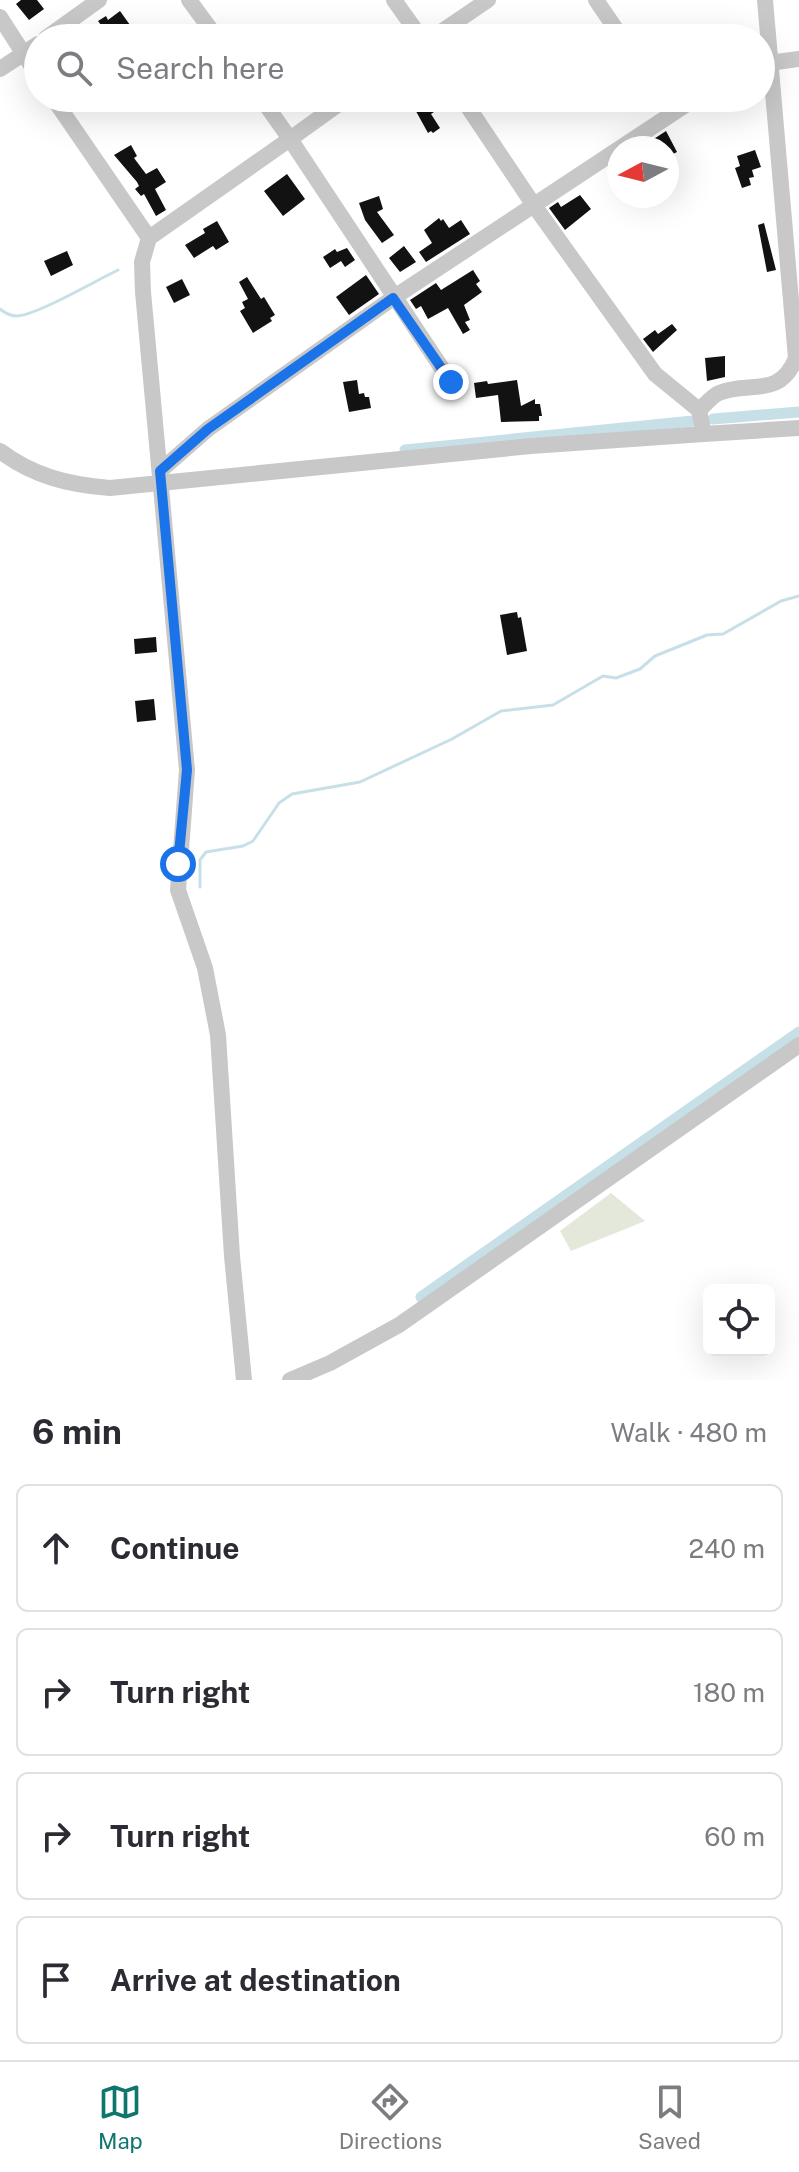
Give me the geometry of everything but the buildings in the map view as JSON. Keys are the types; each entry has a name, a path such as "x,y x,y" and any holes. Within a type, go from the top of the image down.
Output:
{"street":[{"path":"66,24 99,0"},
{"path":"189,0 207,24"},
{"path":"394,0 411,24"},
{"path":"453,24 488,0"},
{"path":"596,0 612,24"},
{"path":"765,0 765,24"},
{"path":"0,17 23,54 0,69"},
{"path":"775,61 799,59"},
{"path":"63,112 149,238"},
{"path":"271,112 451,382"},
{"path":"244,1380 216,1024 205,968 178,890 187,770 142,262 149,238 328,112"},
{"path":"471,112 655,374 699,410 704,434"},
{"path":"678,395 718,393 773,384 784,378 796,358 771,112"},
{"path":"160,478 208,429 393,298 672,113"},
{"path":"699,410 718,393"},
{"path":"0,451 17,464 50,479 80,486 110,488 160,478 531,446 799,428"},
{"path":"290,1380 341,1357 399,1325 799,1045"}],"shaded area":[{"path":"611,1193 645,1221 571,1251 560,1231"}],"waterway":[{"path":"0,309 17,316 26,314 118,270"},
{"path":"713,419 799,412"},
{"path":"405,450 693,421"},
{"path":"200,887 200,860 206,852 243,846 253,841 279,803 292,794 360,782 452,739 501,711 553,705 603,676 616,678 640,669 655,656 707,635 723,634 781,601 799,596"},
{"path":"421,1297 799,1032"}],"route":[{"path":"178,864 187,770 160,471 208,429 393,298 451,382"}]}
